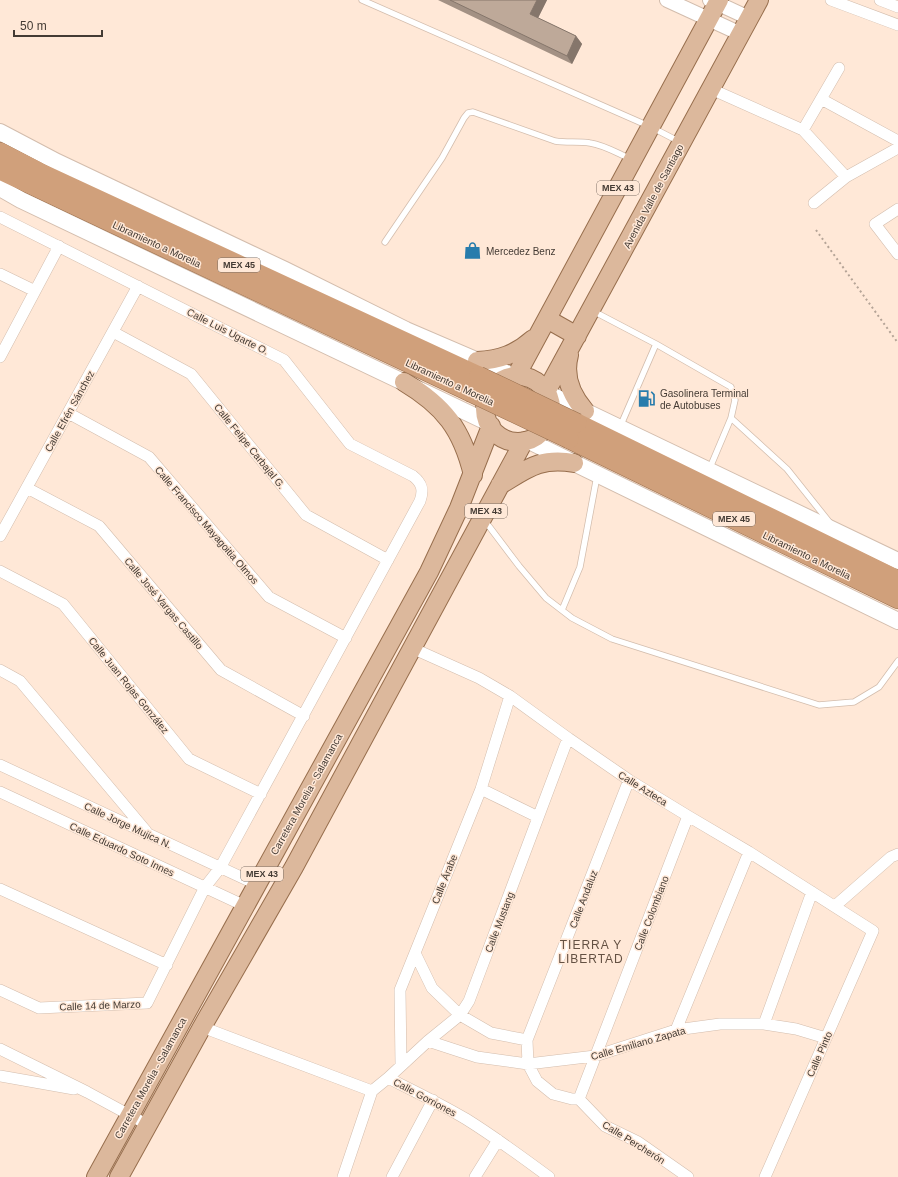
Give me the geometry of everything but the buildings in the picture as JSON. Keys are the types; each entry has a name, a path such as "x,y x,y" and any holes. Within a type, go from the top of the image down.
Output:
{"highway":[{"name":"Libramiento a Morelia","path":"0,152 39,172 577,424 898,580"},
{"name":"Libramiento a Morelia","path":"0,170 476,376"},
{"name":"Libramiento a Morelia","path":"577,424 898,599"}],"main road":[{"name":"Avenida Valle de Santiago","path":"547,392 759,0"},
{"name":"MEX 43","path":"490,425 486,417 486,405 489,393 492,388 502,380 515,376 709,19 715,1"},
{"path":"0,132 57,162 285,270 406,330 476,376 528,377 543,387 577,424 619,427 898,561"},
{"path":"0,188 21,200 404,382 490,425 496,433 507,439 516,441 526,440 898,621"},
{"path":"476,376 490,361 513,354 529,343 544,325 574,342 568,358 567,370 568,381 578,402 577,424"},
{"path":"404,382 421,392 437,405 450,420 468,455 473,475"},
{"name":"MEX 43","path":"526,440 539,434 547,424 551,412 547,392"},
{"name":"Carretera Morelia - Salamanca","path":"96,1177 429,572 473,475 490,425"},
{"name":"Carretera Morelia - Salamanca","path":"119,1177 202,1027 294,867 499,486 526,440"},
{"path":"499,486 530,467 540,463 563,461 574,463"},
{"path":"245,906 261,897 275,886 294,867"}],"street":[{"path":"667,0 741,34"},
{"path":"831,0 898,25"},
{"path":"880,0 898,7"},
{"path":"715,1 749,18"},
{"path":"803,130 839,68"},
{"path":"711,89 803,130 846,178"},
{"path":"821,99 898,141"},
{"path":"814,204 846,178 898,148"},
{"path":"898,209 875,224 898,254"},
{"name":"Calle Luis Ugarte O.","path":"0,217 284,360 350,444 413,476 418,480 422,487"},
{"path":"0,357 59,246"},
{"path":"0,274 35,291"},
{"name":"Calle Efrén Sánchez","path":"0,536 138,286"},
{"name":"Calle Felipe Carbajal G.","path":"113,332 191,374 306,515 388,560"},
{"name":"Calle Francisco Mayagoitia Olmos","path":"68,413 149,457 269,597 346,638"},
{"name":"Calle 14 de Marzo","path":"0,990 39,1008 148,1003 205,887 220,868 420,502 422,487"},
{"name":"Calle José Vargas Castillo","path":"27,488 100,526 221,670 304,716"},
{"name":"Calle Juan Rojas González","path":"0,571 63,604 189,759 261,794"},
{"name":"Calle Azteca","path":"412,648 479,678 510,696 630,780 749,852 874,931"},
{"path":"0,670 20,681 149,834"},
{"name":"Calle Árabe","path":"401,1065 400,990 481,789 510,696"},
{"name":"Calle Mustang","path":"388,1078 428,1041 460,1015 469,1001 568,738"},
{"name":"Calle Jorge Mujica N.","path":"0,765 256,884"},
{"name":"Calle Andaluz","path":"527,1040 630,780"},
{"path":"481,789 538,817"},
{"name":"Calle Eduardo Soto Innes","path":"0,792 245,906"},
{"name":"Calle Colombiano","path":"579,1099 688,816"},
{"path":"676,1030 749,852"},
{"path":"835,906 891,857 898,854"},
{"path":"0,889 166,965"},
{"path":"764,1024 812,892"},
{"name":"Calle Pinto","path":"765,1177 874,931"},
{"path":"414,953 432,988 460,1015 491,1033 527,1040 528,1064 537,1081 553,1094 572,1099 579,1099"},
{"name":"Calle Emiliano Zapata","path":"428,1041 477,1057 528,1064 595,1056 676,1030 720,1024 764,1024 796,1029 826,1038"},
{"path":"202,1027 372,1091 343,1177"},
{"path":"0,1049 87,1092 148,1125"},
{"path":"0,1076 87,1092"},
{"name":"Calle Gorriones","path":"372,1091 388,1078 433,1100 498,1140 549,1177"},
{"name":"Calle Percherón","path":"579,1099 605,1126 638,1142 688,1177"},
{"path":"392,1177 433,1100"},
{"path":"475,1177 498,1140"}],"lane":[{"path":"362,0 651,127 682,143"},
{"path":"384,242 426,182 468,113 473,112 555,141 602,145 633,160"},
{"path":"592,310 656,344 731,387 734,400 731,418 708,470"},
{"path":"619,427 656,344"},
{"path":"731,418 787,469 836,531"},
{"path":"562,610 580,567 597,474"},
{"path":"482,518 546,598 572,618 612,639 819,705 854,702 879,687 898,661"}],"path":[{"path":"816,230 898,343"}],"place":[{"name":"Mercedez Benz","path":"473,251"},
{"name":"Gasolinera Terminal de Autobuses","path":"647,399"}],"district":[{"name":"TIERRA Y LIBERTAD","path":"591,952"}]}
